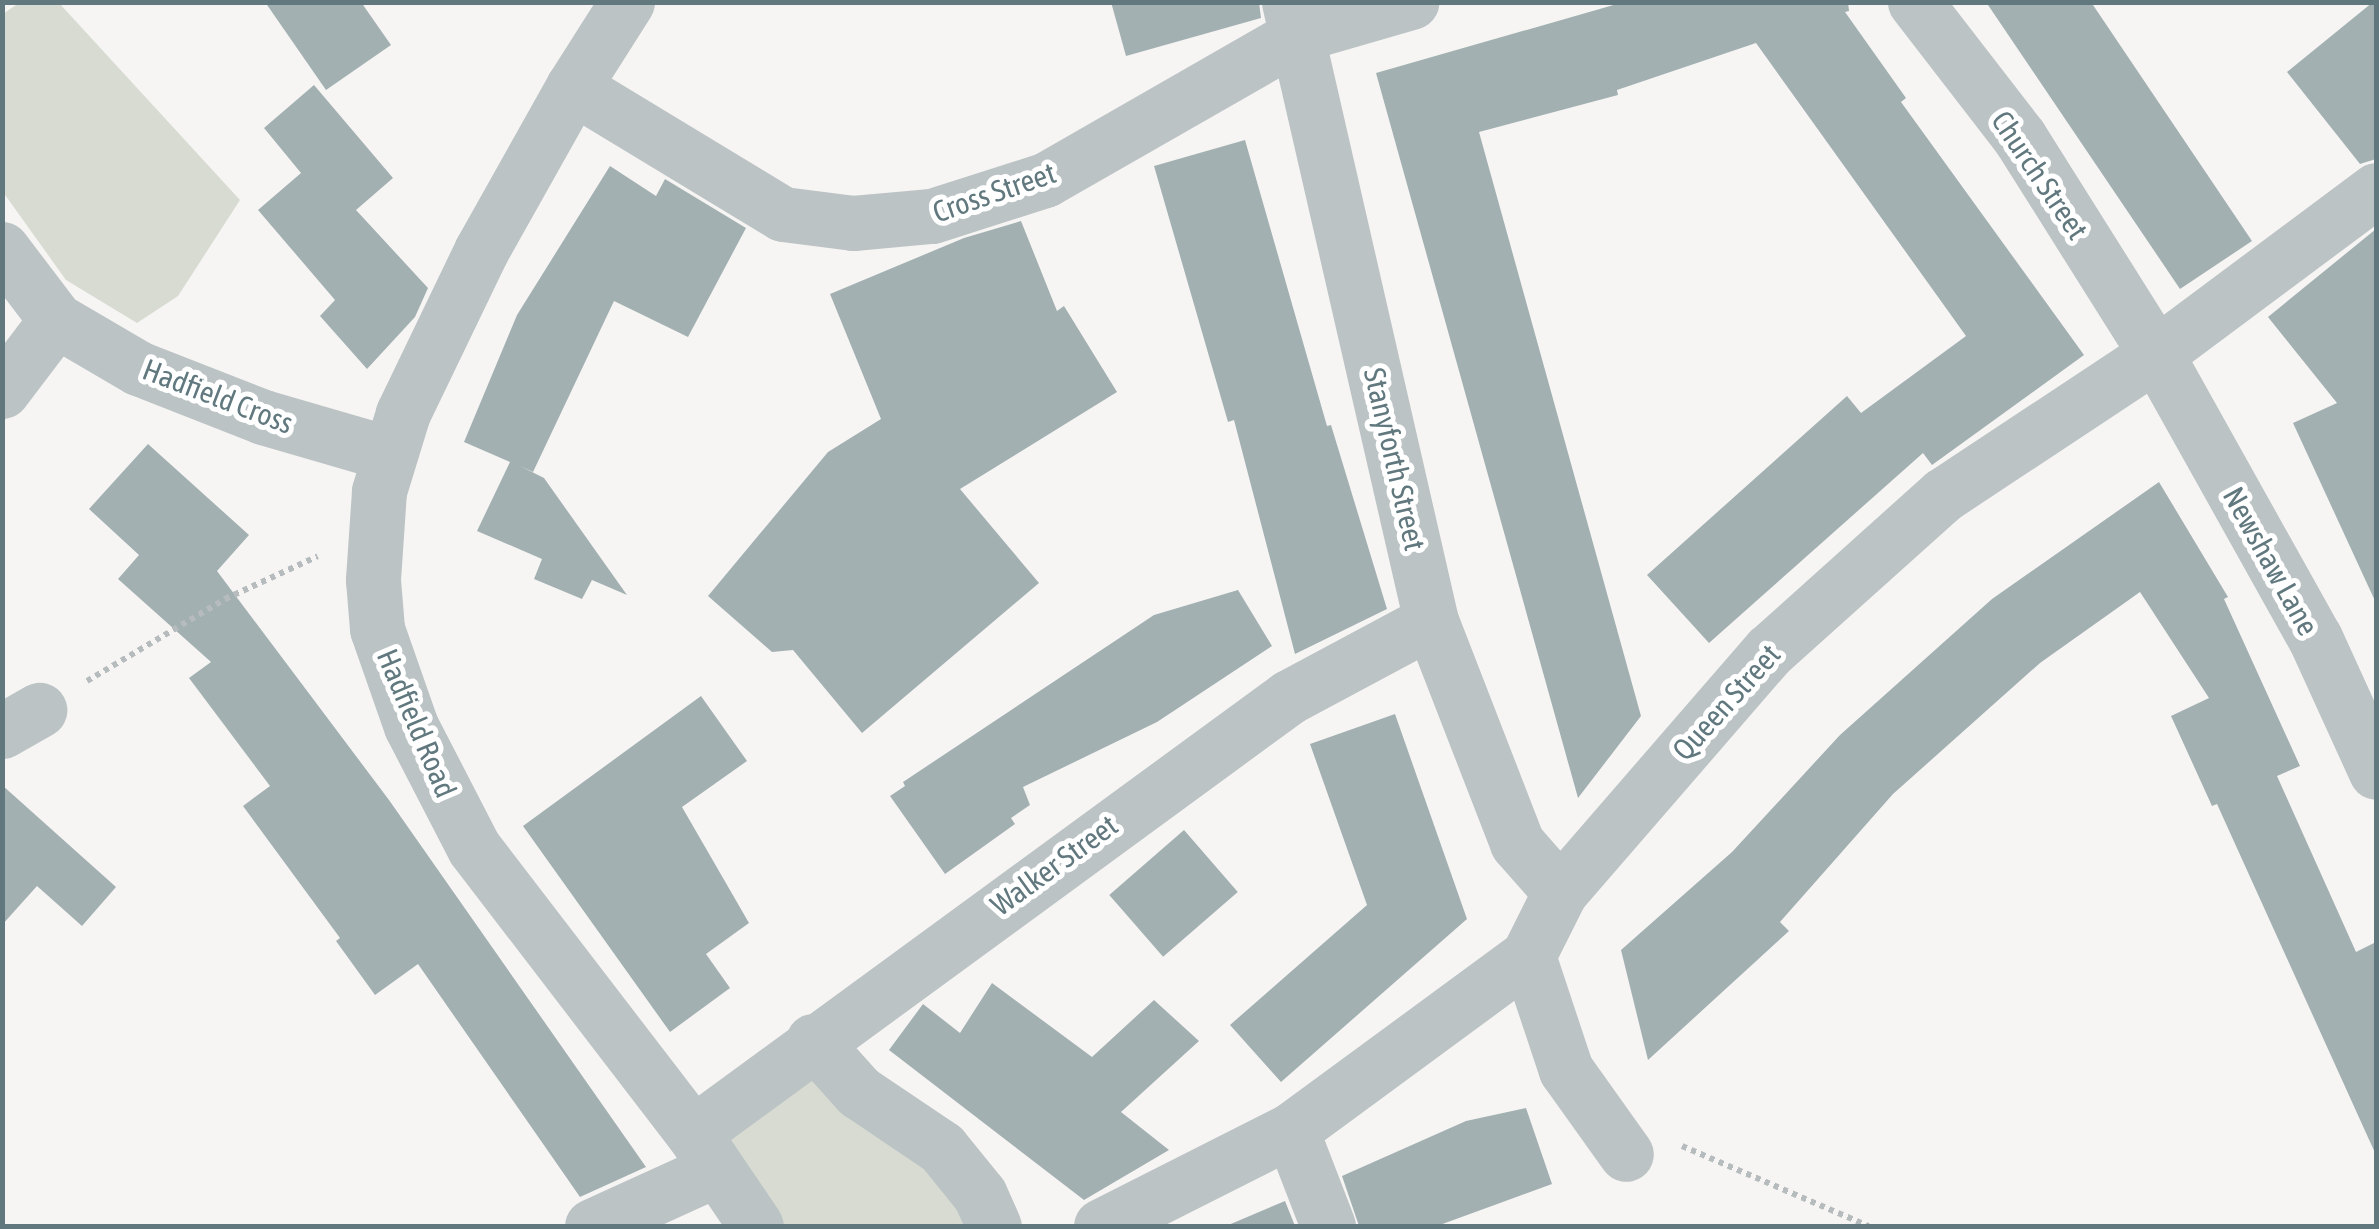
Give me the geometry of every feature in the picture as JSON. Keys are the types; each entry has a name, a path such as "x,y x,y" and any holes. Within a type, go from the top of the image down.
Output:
{"street":[{"name":"Hadfield Road","path":"627,2 572,87 481,251 418,376 388,453 374,530 377,629 411,726 474,848 705,1151 756,1226"},
{"name":"Cross Street","path":"572,87 782,214 853,223 932,216 1046,180 1294,18 1411,2"},
{"name":"Church Street","path":"1915,2 2020,138 2156,354"},
{"name":"Stanyforth Street","path":"1294,18 1431,621 1517,842 1560,892"},
{"name":"Queen Street","path":"1101,1226 1291,1130 1528,956 1560,892 1768,651 1943,495 2156,354 2376,190"},
{"path":"2,249 56,320 2,391"},
{"name":"Hadfield Cross","path":"56,320 138,368 264,417 388,453"},
{"name":"Newshaw Lane","path":"2156,354 2314,638 2376,772"},
{"name":"Walker Street","path":"592,1226 705,1151 813,1041 1289,697 1431,621"},
{"path":"1528,956 1566,1070 1626,1154"},
{"path":"813,1041 859,1092 942,1148 980,1194 994,1226"},
{"path":"1291,1130 1328,1226"}],"path":[{"path":"21,720 225,598 374,530"},
{"path":"1594,1109 1869,1226"}],"shaded area":[{"path":"19,3 59,3 240,200 178,296 137,323 66,280 3,192 3,14"},
{"path":"811,1066 919,1154 973,1226 773,1226 716,1140"}],"building":[{"path":"265,2 361,2 391,45 326,90"},
{"path":"1111,2 1259,2 1261,18 1126,56"},
{"path":"1624,2 1848,2 1849,11 1845,12 1906,98 1901,102 2084,355 1932,465 1923,453 1709,643 1647,575 1847,396 1861,413 1966,336 1756,43 1617,90 1618,95 1479,132 1641,716 1578,798 1376,73"},
{"path":"1986,2 2091,2 2252,241 2180,289"},
{"path":"2373,2 2376,159 2360,164 2287,72"},
{"path":"314,85 393,178 356,210 428,288 415,317 367,369 320,316 335,300 258,210 301,173 264,128"},
{"path":"1245,140 1327,426 1331,425 1387,609 1295,654 1234,420 1228,422 1154,166"},
{"path":"610,166 656,196 665,179 746,228 688,337 614,301 533,472 520,466 544,478 627,595 592,580 582,599 534,579 542,559 477,531 510,462 464,442 517,315"},
{"path":"1021,221 1057,311 1064,306 1117,392 960,489 1039,583 862,733 793,650 772,652 708,596 828,452 881,419 830,294 964,238"},
{"path":"2376,229 2376,603 2293,423 2337,403 2268,317"},
{"path":"148,444 249,535 217,571 389,800 646,1167 580,1197 418,964 375,995 336,941 340,938 243,806 270,786 189,678 211,662 118,579 139,555 89,509"},
{"path":"2159,482 2228,597 2224,599 2300,766 2277,776 2356,952 2376,942 2376,1155 2217,804 2212,806 2171,716 2209,698 2140,592 2040,663 1893,794 1780,922 1789,931 1648,1060 1621,950 1732,852 1840,735 1992,599"},
{"path":"1238,590 1272,646 1157,722 1023,787 1030,805 1011,818 1015,824 945,874 890,796 905,786 903,782 1154,615"},
{"path":"701,696 747,761 682,807 749,923 706,954 730,988 670,1032 523,826"},
{"path":"1395,714 1467,919 1281,1082 1230,1025 1367,905 1310,744"},
{"path":"2,785 116,887 82,926 37,886 2,925"},
{"path":"1184,830 1238,892 1163,957 1109,895"},
{"path":"992,983 1092,1057 1154,1000 1199,1041 1121,1112 1169,1150 1084,1200 889,1050 923,1004 960,1033"},
{"path":"1526,1108 1552,1184 1437,1226 1359,1226 1342,1176 1466,1121"},
{"path":"1285,1201 1295,1226 1226,1226"}]}
